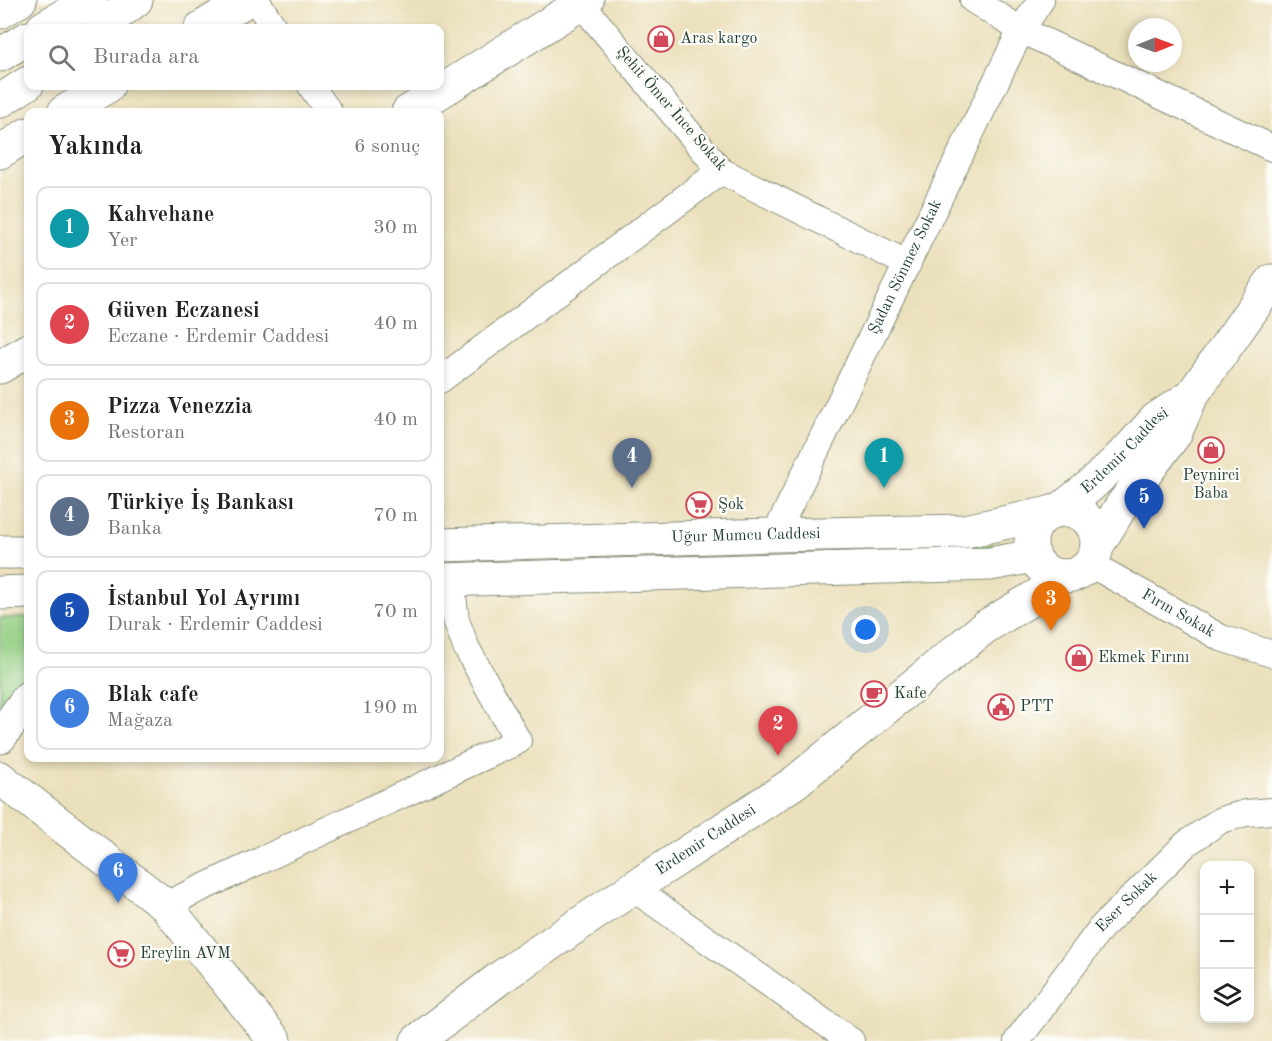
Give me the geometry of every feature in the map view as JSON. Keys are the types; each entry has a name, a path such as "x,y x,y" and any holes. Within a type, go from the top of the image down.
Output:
{"main road":[{"path":"0,12 20,0"},
{"path":"50,24 90,0"},
{"path":"104,24 136,0"},
{"path":"208,24 247,0"},
{"path":"444,89 582,1"},
{"path":"0,101 24,86"},
{"path":"71,108 101,90"},
{"path":"414,108 442,90"},
{"path":"0,152 24,137"},
{"name":"Erdemir Caddesi","path":"417,1041 501,978 794,783 985,627 1040,594 1065,562 1122,505 1174,434 1192,395 1272,281"},
{"path":"0,367 24,352"},
{"name":"Erdemir Caddesi","path":"1065,562 1031,546 1035,526 1090,486 1130,448 1156,419 1192,395"},
{"name":"Erdemir Caddesi","path":"1055,511 1070,510 1079,513 1088,519 1097,536 1065,562"},
{"name":"Uğur Mumcu Caddesi","path":"444,545 775,534 965,531 1055,511"},
{"path":"0,552 24,552"},
{"path":"445,580 1065,562"},
{"path":"0,593 24,592"},
{"path":"0,737 24,704"},
{"path":"0,778 165,905 275,1041"}],"street":[{"path":"255,0 271,24"},
{"path":"973,0 1022,30 1272,148"},
{"name":"Şadan Sönmez Sokak","path":"775,534 1022,30 1041,0"},
{"name":"Şehit Ömer İnce Sokak","path":"582,1 721,171 908,264"},
{"path":"314,90 326,108"},
{"path":"444,377 721,171"},
{"name":"Fırın Sokak","path":"1065,562 1221,638 1272,654"},
{"path":"165,905 518,741 466,647 445,580"},
{"name":"Eser Sokak","path":"1017,1041 1101,928 1187,843 1221,820 1246,813 1272,811"},
{"path":"633,888 852,1041"}],"green space":[{"path":"1009,544 1009,549 444,564 444,556"},
{"path":"24,617 24,674 0,712 0,618"}],"place":[{"name":"Aras kargo","path":"661,39"},
{"name":"Peynirci Baba","path":"1211,450"},
{"name":"Türkiye İş Bankası","path":"632,488"},
{"name":"Kahvehane","path":"884,488"},
{"name":"Şok","path":"699,505"},
{"name":"İstanbul Yol Ayrımı","path":"1144,529"},
{"name":"Pizza Venezzia","path":"1051,631"},
{"name":"Ekmek Fırını","path":"1079,658"},
{"name":"Kafe","path":"874,694"},
{"name":"PTT","path":"1001,707"},
{"name":"Güven Eczanesi","path":"778,756"},
{"name":"Blak cafe","path":"118,903"},
{"name":"Ereylin AVM","path":"121,954"}]}
